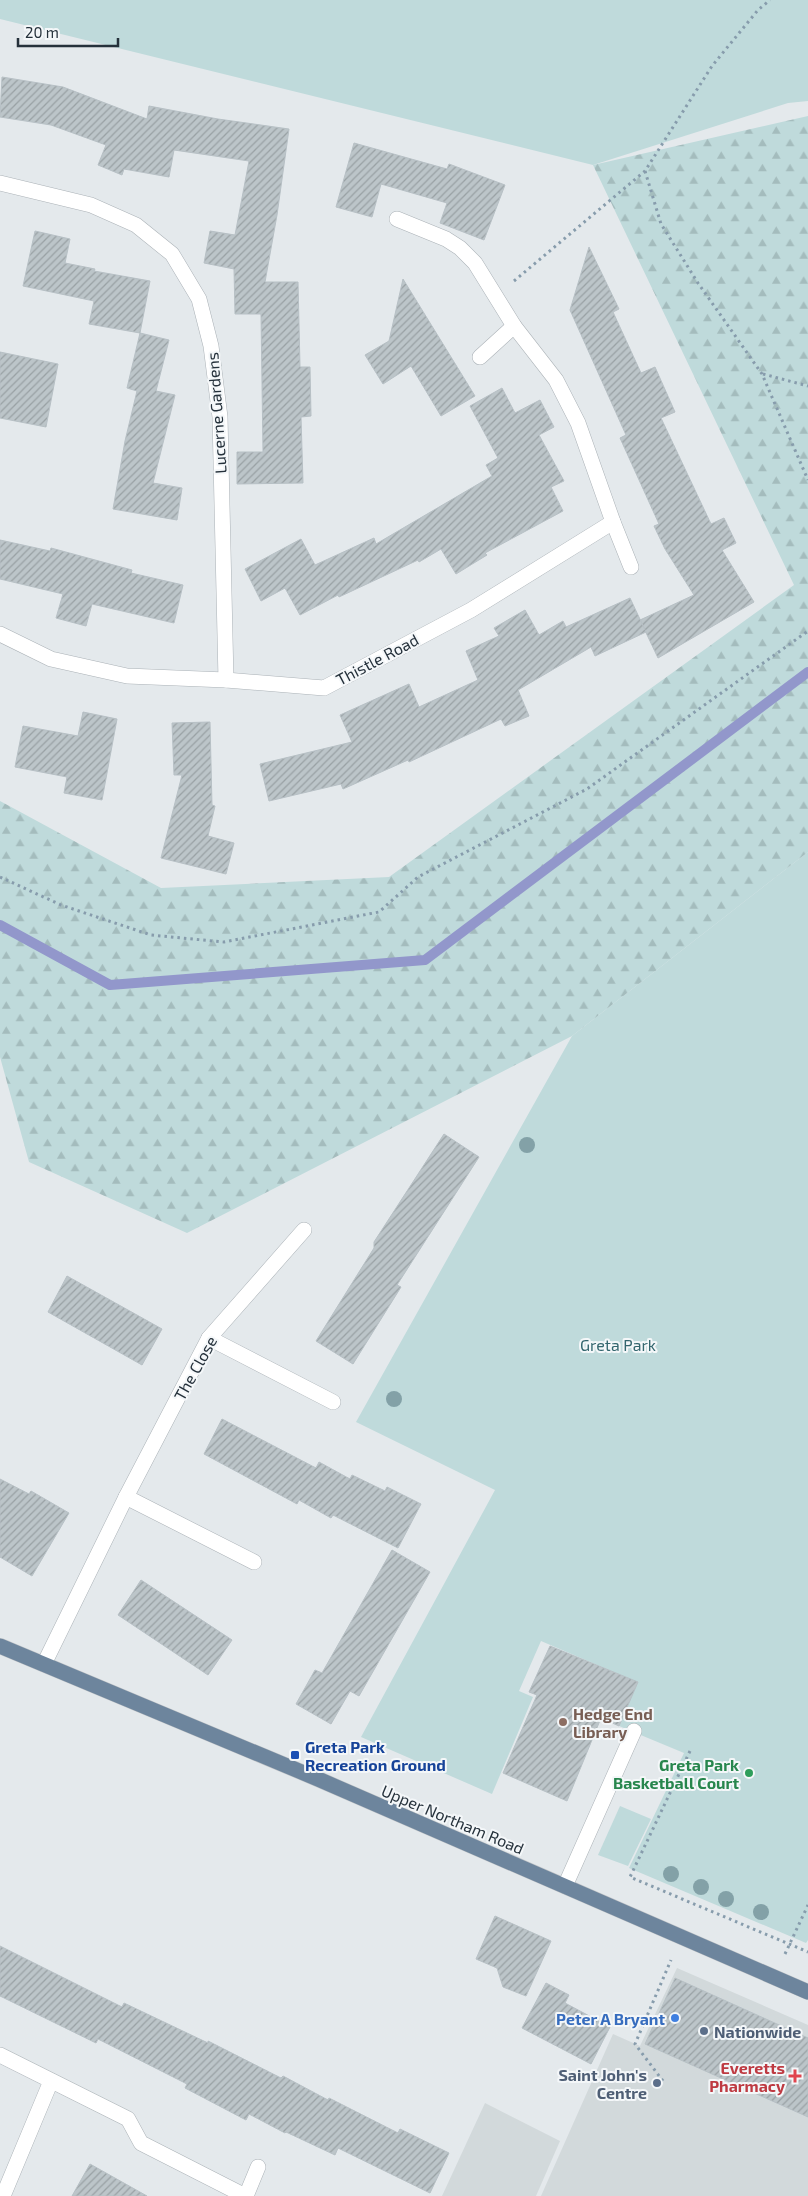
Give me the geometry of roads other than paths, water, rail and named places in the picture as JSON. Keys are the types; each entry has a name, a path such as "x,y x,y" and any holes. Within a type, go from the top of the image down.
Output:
{"main road":[{"name":"Upper Northam Road","path":"0,1646 327,1783 808,1992"}],"street":[{"name":"Lucerne Gardens","path":"0,183 91,205 136,225 172,254 199,299 211,346 220,417 226,680"},
{"path":"397,219 446,239 460,248 475,263 488,281 514,326 556,380 578,423 631,567"},
{"path":"480,356 514,326"},
{"name":"Thistle Road","path":"0,634 50,659 127,676 226,680 324,688 470,610 613,522"},
{"name":"The Close","path":"44,1664 126,1497 209,1338 304,1230"},
{"path":"209,1338 333,1402"},
{"path":"126,1497 254,1562"},
{"path":"565,1886 634,1732"},
{"path":"0,2055 128,2119 141,2143 246,2196 258,2167"},
{"path":"3,2196 51,2081"}],"waterway":[{"path":"0,925 110,985 425,960 808,672"}],"place":[{"name":"Hedge End Library","path":"563,1722"},
{"name":"Greta Park Recreation Ground","path":"295,1755"},
{"name":"Greta Park Basketball Court","path":"749,1773"},
{"name":"Peter A Bryant","path":"675,2018"},
{"name":"Nationwide","path":"704,2031"},
{"name":"Everetts Pharmacy","path":"795,2076"},
{"name":"Saint John's Centre","path":"657,2083"}],"park label":[{"name":"Greta Park","path":"618,1344"}]}
